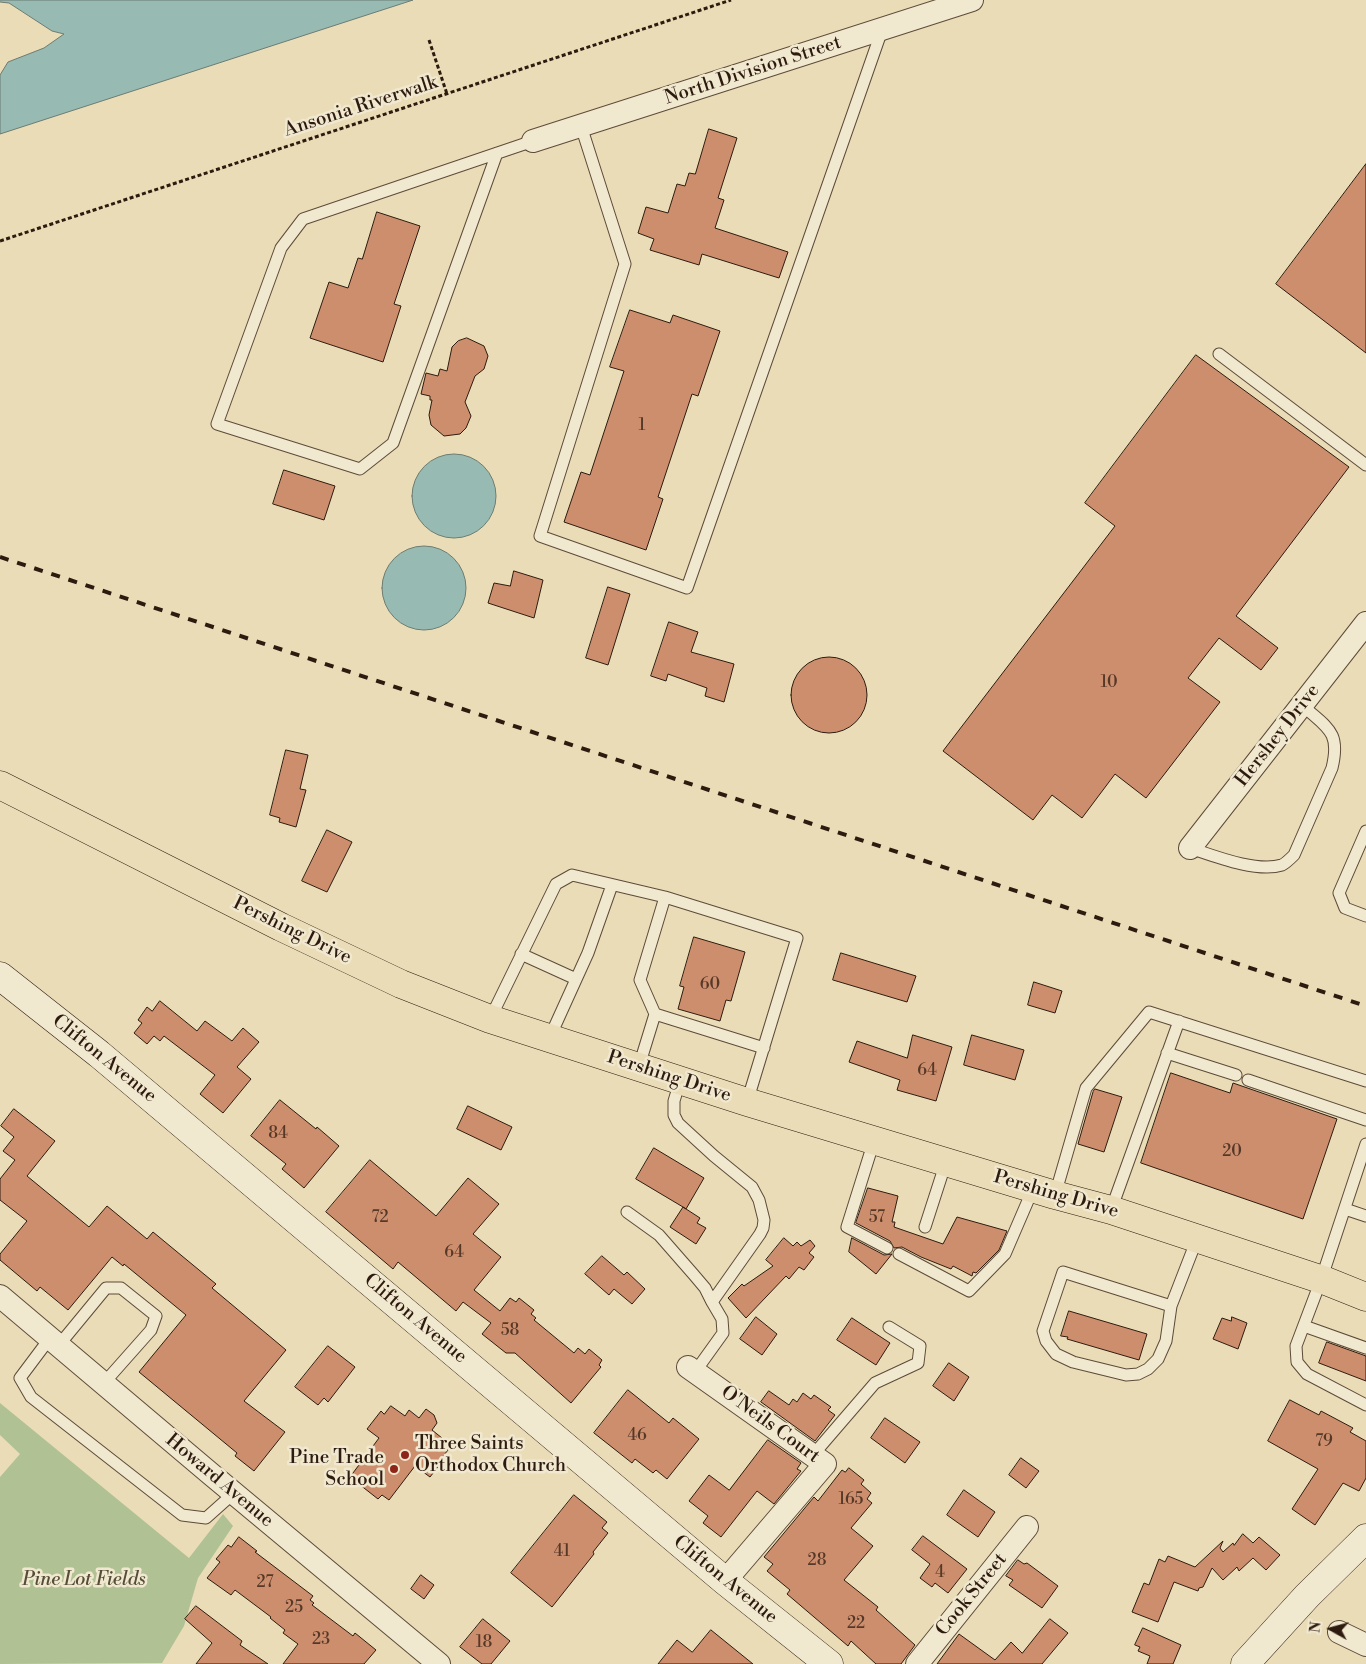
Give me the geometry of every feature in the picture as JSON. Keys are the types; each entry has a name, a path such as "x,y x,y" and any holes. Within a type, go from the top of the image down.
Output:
{"main road":[{"name":"Pershing Drive","path":"0,785 281,927 401,984 490,1019 747,1102 1044,1192 1111,1210 1321,1280 1366,1297"},
{"name":"Clifton Avenue","path":"0,976 99,1054 725,1581 828,1664"},
{"path":"1246,1664 1306,1596 1366,1538"}],"street":[{"name":"North Division Street","path":"533,141 972,0"},
{"name":"Hershey Drive","path":"1190,848 1366,623"},
{"name":"Howard Avenue","path":"0,1296 439,1664"},
{"name":"O'Neils Court","path":"692,1369 825,1464 725,1581"},
{"name":"Cook Street","path":"916,1664 1027,1526"},
{"path":"1339,1632 1366,1645"}],"lane":[{"path":"581,126 625,264 540,536 687,588 882,30"},
{"path":"497,153 393,443 360,469 217,424 281,248 302,218 497,153 533,141"},
{"path":"1219,354 1366,465"},
{"path":"1190,848 1231,862 1270,867 1284,864 1294,855 1332,768 1336,752 1334,734 1302,705"},
{"path":"1366,831 1339,893 1345,908 1366,916"},
{"path":"490,1019 556,884 572,875 665,898 796,938 747,1102"},
{"path":"549,1039 588,953 612,885"},
{"path":"639,1066 655,1014 640,980 665,898"},
{"path":"521,954 576,979"},
{"path":"899,1254 969,1291 1005,1254 1044,1192 1086,1088 1149,1012 1366,1081"},
{"path":"655,1014 764,1048"},
{"path":"1111,1210 1178,1021"},
{"path":"1167,1053 1236,1075"},
{"path":"1248,1080 1366,1120"},
{"path":"680,1081 674,1101 674,1116 678,1123 752,1187 759,1200 764,1220 760,1234 712,1302"},
{"path":"874,1140 847,1227 887,1248"},
{"path":"1366,1144 1321,1280 1296,1346 1296,1362 1307,1374 1366,1405"},
{"path":"925,1227 946,1162"},
{"path":"1345,1209 1366,1216"},
{"path":"627,1212 659,1235 694,1275 722,1319 723,1332 692,1369"},
{"path":"1171,1306 1063,1272 1043,1331 1046,1341 1056,1354 1073,1362 1126,1375 1138,1374 1148,1369 1158,1359 1166,1341 1171,1306 1197,1238"},
{"path":"104,1383 150,1330 156,1316 122,1288 106,1288 20,1378 31,1397 182,1515 206,1518 234,1494"},
{"path":"1304,1326 1366,1348"},
{"path":"813,1456 875,1383 918,1363 920,1346 889,1327"}],"path":[{"name":"Ansonia Riverwalk","path":"0,241 731,0"},
{"path":"429,40 447,94"}],"green space":[{"name":"Pine Lot Fields","path":"0,1403 189,1558 223,1514 233,1526 198,1578 184,1626 162,1663 0,1664 0,1477 20,1454 0,1435"}],"water":[{"path":"0,0 413,0 0,134 0,75 8,62 44,48 64,34 52,31 9,3 0,2"},
{"path":"454,454 470,457 484,466 493,480 496,496 493,512 484,526 470,535 454,538 438,535 424,526 415,512 412,496 415,480 424,466 438,457"},
{"path":"424,546 440,549 454,558 463,572 466,588 463,604 454,618 440,627 424,630 408,627 394,618 385,604 382,588 385,572 394,558 408,549"}],"building":[{"path":"709,129 737,138 718,198 724,200 715,228 788,252 779,278 702,254 699,265 650,250 654,239 638,233 646,207 668,213 677,184 685,186 689,173 695,174"},
{"path":"1366,164 1366,353 1276,284"},
{"path":"377,212 420,226 394,304 401,306 383,362 310,338 329,282 348,288 358,258 362,259"},
{"path":"630,310 670,323 673,315 720,331 698,396 692,394 658,497 663,499 646,550 564,522 581,472 590,475 624,371 610,367"},
{"path":"467,338 484,346 488,356 484,369 475,376 465,402 471,416 466,428 460,434 444,436 431,425 429,415 432,400 430,400 430,396 421,394 426,373 438,376 440,369 447,371 452,347 458,341"},
{"path":"1196,355 1349,467 1236,616 1278,648 1261,670 1219,638 1188,678 1220,702 1146,798 1115,774 1082,818 1052,795 1033,820 943,751 1115,526 1085,503"},
{"path":"284,470 335,486 324,520 273,504"},
{"path":"514,571 543,580 534,618 488,603 494,583 510,586"},
{"path":"608,587 630,594 608,665 586,658"},
{"path":"669,622 698,632 691,652 734,664 724,702 705,696 707,688 668,674 666,681 651,676"},
{"path":"829,657 843,660 856,668 864,681 867,695 864,709 856,722 843,730 829,733 815,730 802,722 794,709 791,695 794,681 802,668 815,660"},
{"path":"286,750 308,755 300,789 306,790 296,827 279,822 280,818 270,815"},
{"path":"327,830 352,842 327,892 302,881"},
{"path":"694,937 745,952 731,1001 726,1000 720,1021 678,1009 684,987 680,986"},
{"path":"841,953 916,976 907,1002 833,980"},
{"path":"1034,982 1062,991 1055,1013 1028,1005"},
{"path":"160,1001 197,1031 205,1021 232,1041 243,1028 259,1042 237,1067 251,1079 223,1113 200,1094 215,1075 164,1036 160,1041 154,1036 147,1044 134,1033 142,1023 138,1020 147,1007 152,1011"},
{"path":"913,1035 952,1047 936,1101 897,1090 900,1080 849,1062 857,1041 907,1058"},
{"path":"972,1035 1024,1050 1015,1080 964,1065"},
{"path":"1171,1073 1230,1093 1233,1083 1337,1119 1303,1219 1141,1163"},
{"path":"1095,1089 1122,1097 1104,1152 1078,1144"},
{"path":"280,1100 339,1146 304,1188 282,1169 286,1164 251,1136"},
{"path":"468,1106 512,1127 501,1150 457,1129"},
{"path":"14,1109 55,1141 27,1176 89,1227 107,1206 147,1239 153,1232 216,1284 212,1288 286,1350 244,1401 285,1432 254,1471 235,1456 237,1453 139,1372 186,1315 124,1264 123,1266 112,1257 68,1310 40,1287 37,1291 0,1260 0,1254 27,1221 0,1200 0,1179 15,1160 3,1151 14,1137 1,1126"},
{"path":"654,1148 704,1178 686,1209 700,1218 697,1223 706,1228 696,1244 670,1227 683,1207 636,1179"},
{"path":"370,1160 436,1216 468,1178 499,1204 473,1234 501,1257 474,1290 500,1311 510,1298 516,1302 519,1298 534,1310 531,1314 536,1318 534,1320 574,1353 578,1348 585,1354 589,1349 602,1360 599,1365 601,1367 571,1403 515,1353 506,1353 482,1334 491,1323 463,1302 456,1311 398,1262 393,1269 326,1212"},
{"path":"868,1188 898,1196 892,1222 895,1222 894,1227 943,1244 957,1217 1007,1231 999,1250 976,1273 973,1272 972,1276 953,1266 951,1269 921,1257 902,1247 894,1248 890,1241 856,1223"},
{"path":"784,1238 793,1246 797,1242 801,1246 810,1240 815,1246 809,1253 814,1257 804,1270 799,1267 789,1279 786,1276 746,1318 728,1298 742,1284 744,1286 773,1266 766,1260"},
{"path":"852,1238 884,1255 892,1254 876,1274 849,1252"},
{"path":"602,1256 624,1275 627,1272 645,1289 632,1304 614,1289 609,1295 585,1274"},
{"path":"1069,1311 1147,1334 1139,1360 1061,1336"},
{"path":"756,1317 777,1334 762,1355 740,1339"},
{"path":"1232,1317 1247,1323 1238,1349 1213,1339 1222,1318 1231,1321"},
{"path":"852,1318 890,1343 876,1365 837,1340"},
{"path":"1327,1342 1366,1356 1366,1381 1319,1363"},
{"path":"328,1346 355,1367 328,1402 324,1398 318,1405 295,1387"},
{"path":"949,1363 969,1377 954,1401 933,1386"},
{"path":"628,1390 669,1423 673,1418 699,1439 667,1479 656,1470 653,1473 635,1459 632,1463 594,1433"},
{"path":"769,1391 789,1405 793,1399 797,1402 803,1393 811,1399 814,1395 831,1407 828,1410 835,1415 815,1441 761,1402"},
{"path":"1290,1400 1319,1415 1321,1411 1353,1428 1350,1432 1366,1441 1366,1478 1359,1491 1343,1483 1315,1525 1292,1509 1318,1469 1268,1441"},
{"name":"Three Saints Orthodox Church","path":"391,1406 405,1416 409,1410 419,1418 426,1409 434,1415 437,1423 432,1430 442,1438 438,1444 448,1450 430,1477 415,1466 389,1500 382,1495 378,1499 350,1477 379,1438 367,1429 381,1411 384,1414"},
{"path":"885,1418 920,1442 905,1463 871,1438"},
{"path":"768,1440 801,1463 797,1469 801,1471 774,1504 757,1491 721,1537 703,1523 708,1516 689,1501 709,1475 729,1490"},
{"path":"1021,1458 1039,1471 1026,1488 1009,1475"},
{"path":"849,1468 864,1480 861,1484 871,1493 867,1499 872,1503 851,1528 873,1546 844,1580 878,1607 876,1610 915,1645 901,1664 876,1664 851,1641 848,1646 787,1594 790,1590 767,1571 773,1564 764,1557 814,1497 818,1501 842,1470 845,1472"},
{"path":"964,1490 995,1512 978,1537 947,1515"},
{"path":"574,1495 607,1522 602,1528 608,1533 593,1552 594,1554 552,1607 511,1573"},
{"path":"1243,1534 1253,1543 1259,1537 1280,1555 1266,1570 1253,1558 1239,1571 1237,1567 1223,1580 1212,1568 1203,1587 1199,1588 1198,1591 1174,1582 1158,1622 1132,1612 1144,1583 1149,1585 1159,1559 1165,1562 1168,1556 1195,1567 1223,1541 1220,1548 1223,1552 1233,1543 1234,1545"},
{"path":"923,1536 967,1569 948,1593 935,1583 932,1587 920,1578 930,1564 912,1550"},
{"path":"239,1537 257,1551 255,1552 313,1596 310,1600 314,1603 312,1605 353,1636 355,1633 376,1650 364,1664 283,1664 298,1644 283,1633 285,1630 271,1617 235,1590 231,1595 207,1578 220,1562 216,1559 228,1545 231,1547"},
{"path":"1018,1560 1024,1564 1027,1563 1058,1586 1042,1608 1009,1585 1013,1580 1006,1576"},
{"path":"421,1575 434,1585 424,1599 411,1589"},
{"path":"196,1606 242,1641 240,1645 268,1664 196,1664 212,1643 185,1619"},
{"path":"483,1619 510,1641 491,1664 482,1664 460,1647"},
{"path":"1050,1619 1068,1633 1042,1664 937,1664 959,1634 995,1660 1011,1642 1022,1653"},
{"path":"1143,1628 1181,1645 1173,1664 1147,1664 1150,1656 1138,1651 1140,1647 1135,1645"},
{"path":"711,1630 753,1664 658,1664 677,1640 692,1652"}],"railway":[{"path":"0,557 1366,1006"}],"place":[{"name":"Three Saints Orthodox Church","path":"405,1455"},
{"name":"Pine Trade School","path":"394,1469"}]}
